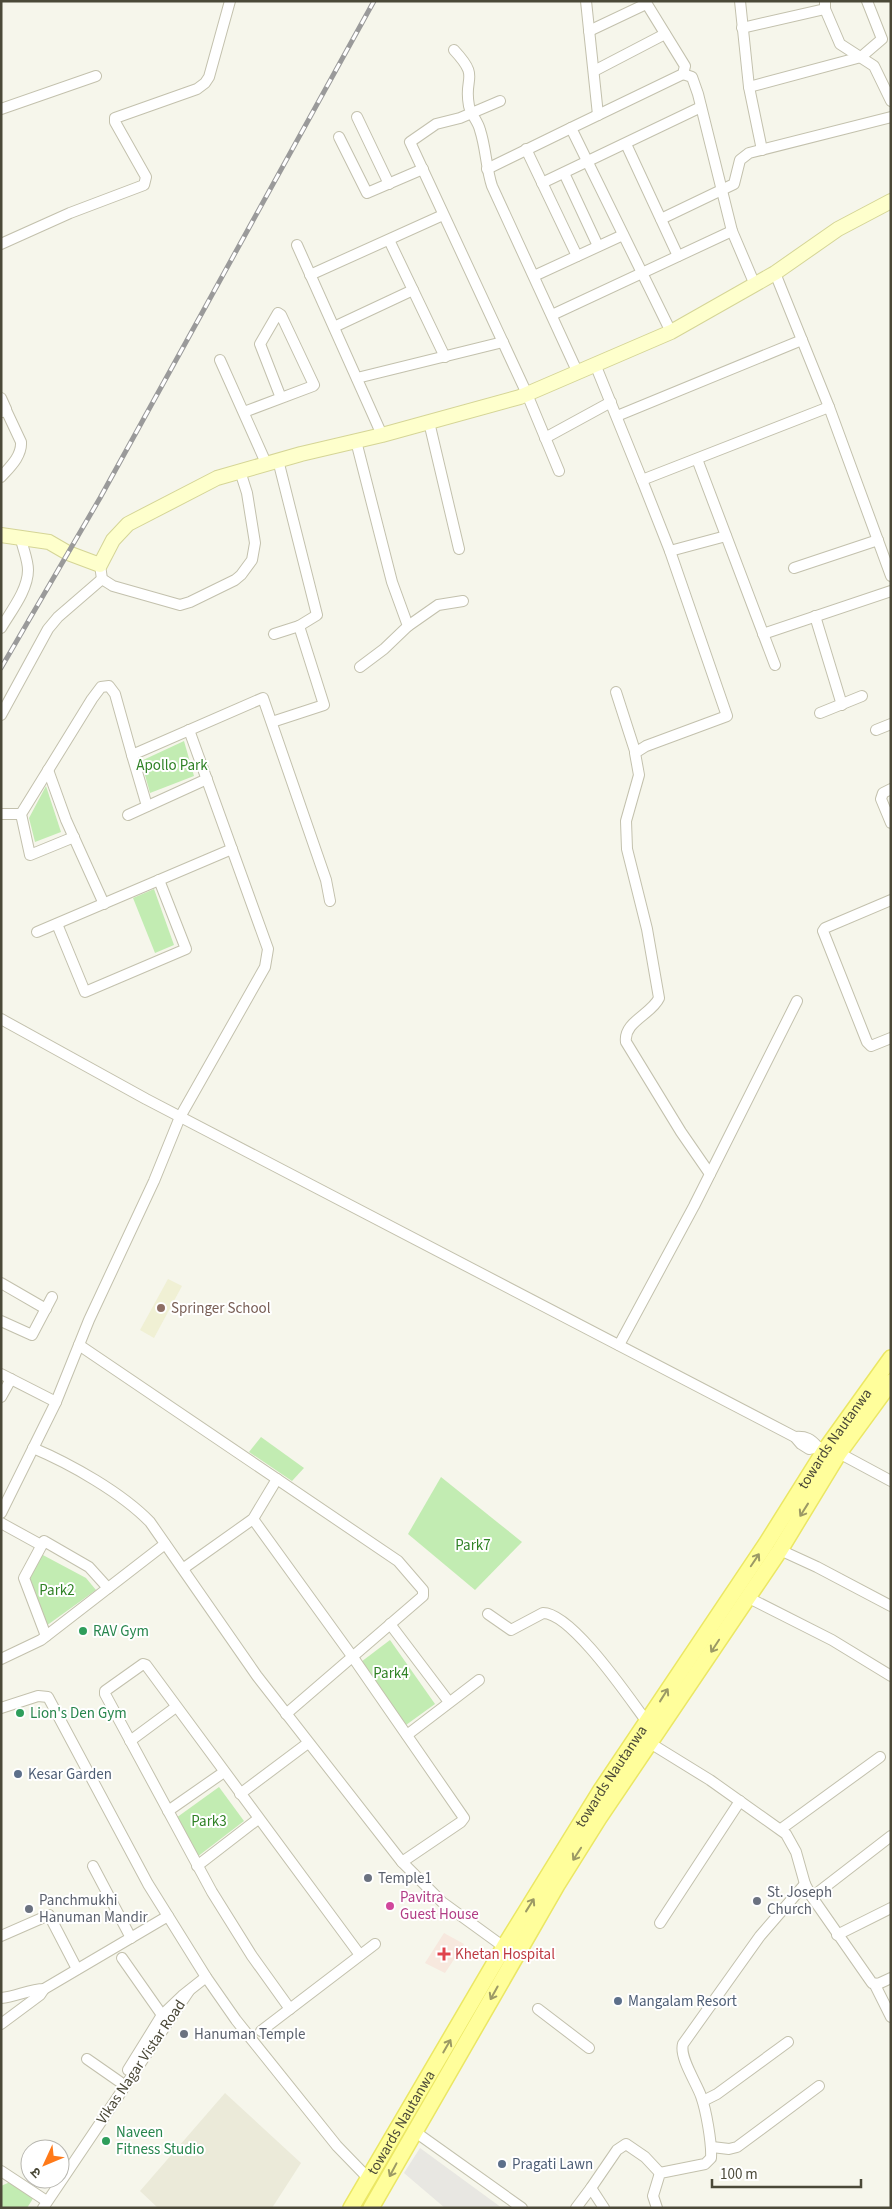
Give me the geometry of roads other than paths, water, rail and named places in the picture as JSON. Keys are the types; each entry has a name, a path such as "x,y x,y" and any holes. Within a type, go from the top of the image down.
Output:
{"main road":[{"name":"towards Nautanwa","path":"351,2208 504,1947 601,1790 828,1450 889,1365"},
{"path":"371,2208 556,1885 780,1550 828,1450 891,1382"}],"street":[{"path":"1,244 70,213 144,185 146,178 115,122 115,118 197,89 205,83 209,77 230,1"},
{"path":"586,1 598,115"},
{"path":"740,1 749,87 762,150"},
{"path":"749,87 860,57 882,39 867,1"},
{"path":"589,31 646,3 685,66 683,74"},
{"path":"742,28 825,5 840,44 874,66 891,101"},
{"path":"594,71 665,34"},
{"path":"454,50 469,69 468,98 472,114 481,132 487,169 577,371"},
{"path":"487,169 683,74 692,77 732,231 755,286"},
{"path":"1,109 96,76"},
{"path":"500,101 472,114 436,124 410,141 527,394 559,471"},
{"path":"542,183 701,108"},
{"path":"357,117 390,184"},
{"path":"661,220 736,181 740,160 743,156 891,117"},
{"path":"571,128 671,332"},
{"path":"339,137 364,192 369,194 423,169"},
{"path":"626,144 678,256"},
{"path":"526,150 577,256"},
{"path":"564,173 598,246"},
{"path":"240,471 247,493 255,543 252,560 236,580 180,605 112,586 102,579 100,565 113,540 128,524 217,478 240,471 272,462 382,435 527,394 671,332 755,286 838,229 891,201"},
{"path":"310,275 443,215"},
{"path":"552,316 732,231"},
{"path":"534,276 623,235"},
{"path":"389,240 445,356"},
{"path":"297,245 382,435"},
{"path":"775,273 890,569"},
{"path":"334,327 413,290"},
{"path":"244,412 313,386 314,382 281,315 278,313 260,344 281,398"},
{"path":"617,416 802,340"},
{"path":"357,378 503,342"},
{"path":"220,360 244,412 272,462 318,615 299,626 274,634"},
{"path":"595,364 670,551 727,716 635,751"},
{"path":"1,398 4,411 21,442 17,457 1,477"},
{"path":"545,438 611,402"},
{"path":"642,480 828,407"},
{"path":"429,422 459,549"},
{"path":"356,441 392,582 408,626"},
{"path":"697,459 775,665"},
{"path":"1,535 49,542 68,553 100,565"},
{"path":"670,551 726,536"},
{"path":"1,628 26,582 27,562 21,539"},
{"path":"794,568 878,540"},
{"path":"1,715 48,628 102,579"},
{"path":"763,634 891,591"},
{"path":"360,667 384,649 408,626 438,605 463,601"},
{"path":"814,616 842,705"},
{"path":"272,722 324,705 299,626"},
{"path":"74,837 30,855 21,814 101,687 109,686 115,694 147,806"},
{"path":"616,692 635,751 639,775 626,821 627,849 647,929 659,998 656,1005 628,1030 625,1036 626,1042 710,1174"},
{"path":"820,713 862,696"},
{"path":"132,755 261,698 264,699 326,880 330,901"},
{"path":"876,730 891,724"},
{"path":"1,1513 56,1402 79,1345 154,1181 180,1117 250,994 268,957 268,949 189,730"},
{"path":"48,770 74,837 104,904"},
{"path":"128,815 207,780"},
{"path":"891,789 883,793 881,799 891,823"},
{"path":"1,814 21,814"},
{"path":"37,932 232,849"},
{"path":"57,924 85,992 186,949 159,880"},
{"path":"891,900 825,928 823,931 867,1042 871,1046 891,1038"},
{"path":"619,1345 710,1174 798,1001"},
{"path":"1,1019 180,1117 795,1437 808,1449 828,1450 890,1479"},
{"path":"1,1283 46,1309"},
{"path":"1,1321 32,1335 52,1297"},
{"path":"79,1345 398,1561 423,1590 423,1596 286,1714"},
{"path":"1,1397 6,1376 56,1402"},
{"path":"33,1448 59,1459 138,1510 150,1522 184,1568 257,1676 402,1862 442,1902 504,1947"},
{"path":"184,1568 253,1520 277,1479"},
{"path":"253,1520 352,1656 464,1818 461,1822 402,1862"},
{"path":"1,1522 41,1545"},
{"path":"46,1636 24,1578 44,1541 90,1567 108,1588"},
{"path":"1,1658 46,1636 165,1544"},
{"path":"780,1550 891,1606"},
{"path":"747,1598 832,1640 891,1676"},
{"path":"488,1614 511,1630 543,1613 560,1618 610,1672 647,1722"},
{"path":"390,1624 450,1702"},
{"path":"290,2009 234,1928 104,1694 105,1691 145,1664 360,1955"},
{"path":"406,1735 479,1680"},
{"path":"1,1708 38,1696 48,1697 148,1884 206,1977 236,2020 337,2146 369,2179"},
{"path":"130,1741 176,1707"},
{"path":"240,1794 308,1743"},
{"path":"650,1743 781,1829 791,1841 805,1884 812,1897 875,1985 891,2017"},
{"path":"781,1829 880,1757"},
{"path":"168,1811 224,1772"},
{"path":"660,1923 740,1801"},
{"path":"198,1866 258,1819"},
{"path":"812,1897 891,1836"},
{"path":"93,1866 131,1938"},
{"path":"660,2173 705,2164 711,2158 712,2147 703,2101 682,2053 683,2044 760,1936 805,1884"},
{"path":"837,1934 891,1908"},
{"path":"1,1936 49,1915 77,1969"},
{"path":"1,1998 44,1989 168,1916"},
{"path":"261,2031 376,1944"},
{"path":"122,1958 162,2015"},
{"path":"70,2160 162,2015 206,1977"},
{"path":"875,1985 891,1978"},
{"path":"1,2024 40,1996 44,1989"},
{"name":"Vikas Nagar Vistar Road","path":"42,2205 189,1991"},
{"path":"538,2009 589,2048"},
{"path":"703,2101 717,2094 788,2042"},
{"path":"87,2059 120,2082"},
{"path":"712,2147 729,2150 737,2147 819,2086"},
{"path":"414,2131 522,2208"},
{"path":"576,2208 616,2150 626,2144 645,2157 660,2173"},
{"path":"1,2171 6,2181 42,2205 52,2189"},
{"path":"657,2208 653,2196 660,2173"},
{"path":"591,2188 604,2208"}],"railway":[{"path":"1,668 100,498 374,1"}],"place":[{"name":"Springer School","path":"161,1308"},
{"name":"RAV Gym","path":"83,1631"},
{"name":"Lion's Den Gym","path":"20,1713"},
{"name":"Kesar Garden","path":"18,1774"},
{"name":"Temple1","path":"368,1878"},
{"name":"St. Joseph Church","path":"757,1901"},
{"name":"Pavitra Guest House","path":"390,1906"},
{"name":"Panchmukhi Hanuman Mandir","path":"29,1909"},
{"name":"Khetan Hospital","path":"444,1954"},
{"name":"Mangalam Resort","path":"618,2001"},
{"name":"Hanuman Temple","path":"184,2034"},
{"name":"Naveen Fitness Studio","path":"106,2141"},
{"name":"Pragati Lawn","path":"502,2164"}],"park label":[{"name":"Apollo Park","path":"172,765"},
{"name":"Park7","path":"473,1545"},
{"name":"Park2","path":"57,1590"},
{"name":"Park4","path":"391,1673"},
{"name":"Park3","path":"209,1821"}]}
